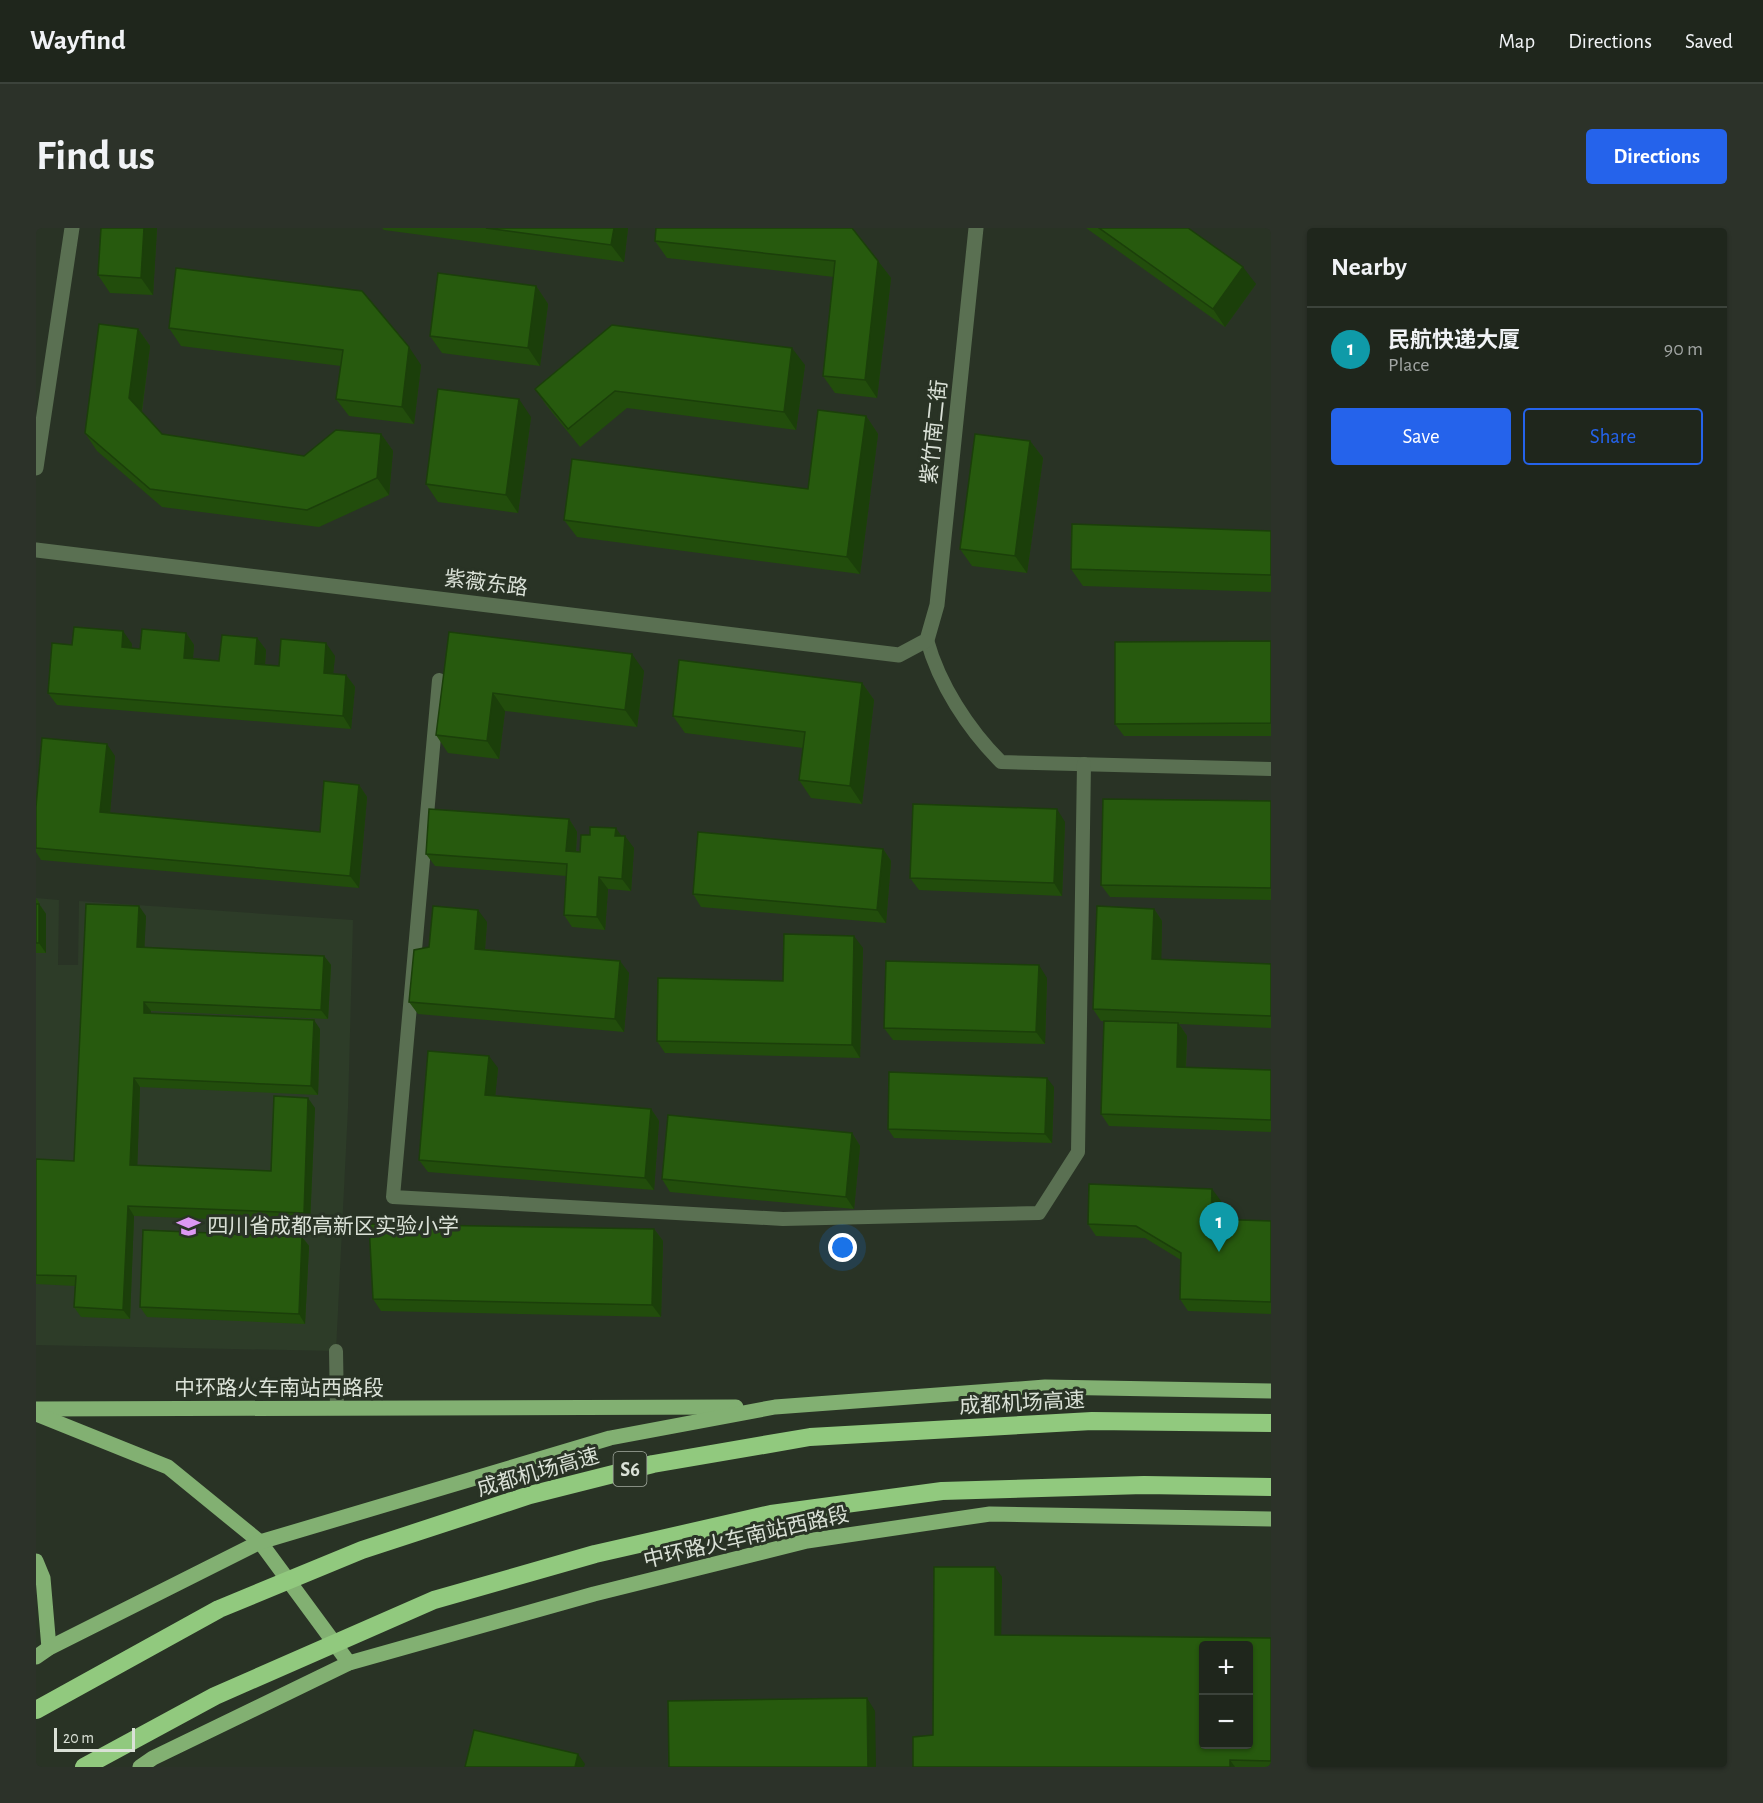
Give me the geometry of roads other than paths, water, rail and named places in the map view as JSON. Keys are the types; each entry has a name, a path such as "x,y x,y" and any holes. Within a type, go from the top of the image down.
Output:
{"highway":[{"name":"成都机场高速","path":"36,1710 219,1609 362,1550 530,1495 653,1464 810,1437 1092,1421 1271,1423"},
{"path":"84,1767 215,1696 434,1600 595,1554 771,1514 942,1491 1143,1485 1271,1487"}],"main road":[{"name":"中环路火车南站西路段","path":"36,1409 775,1407 1045,1387 1271,1391"},
{"name":"中环路火车南站西路段","path":"36,1657 49,1648 260,1542 610,1438 775,1407"},
{"path":"36,1414 168,1467 260,1542 349,1664"},
{"name":"中环路火车南站西路段","path":"140,1767 153,1758 349,1664 594,1594 807,1541 990,1514 1271,1519"},
{"path":"36,1561 44,1578 49,1648"}],"street":[{"path":"36,468 72,228"},
{"name":"紫竹南二街","path":"927,640 937,606 976,228"},
{"name":"紫薇东路","path":"36,550 899,655 927,640"}],"lane":[{"path":"927,640 935,669 985,746 1001,762 1271,770"},
{"path":"439,680 393,1197 783,1219 1039,1213 1078,1152 1084,764"},
{"path":"336,1351 337,1408"}],"place":[{"name":"四川省成都高新区实验小学","path":"189,1226"},
{"name":"民航快递大厦","path":"1219,1252"}]}
